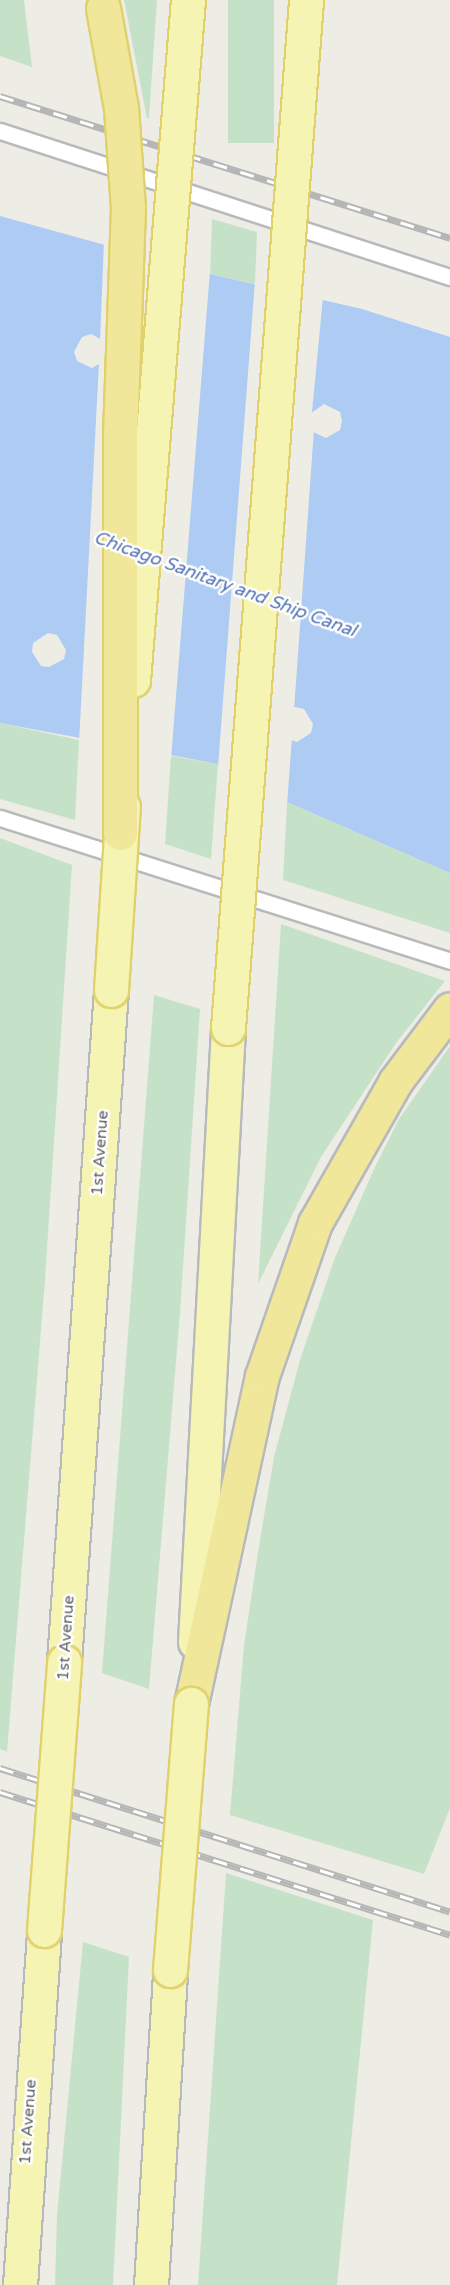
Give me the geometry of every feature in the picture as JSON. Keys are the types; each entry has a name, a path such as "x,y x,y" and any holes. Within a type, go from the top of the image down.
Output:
{"highway":[{"path":"102,4 121,108 128,207 120,434 120,833"},
{"path":"191,1704 262,1376 315,1223 395,1082 450,1009"}],"main road":[{"name":"1st Avenue","path":"20,2285 111,990 120,833 188,0"},
{"path":"151,2285 170,1970 191,1704 228,1028 306,0"}],"lane":[{"path":"0,131 450,277"},
{"path":"0,818 450,961"}],"green space":[{"path":"0,0 24,0 32,67 0,56"},
{"path":"124,0 157,0 149,118 147,118"},
{"path":"228,0 274,0 274,143 228,143"},
{"path":"212,219 257,232 255,284 210,274"},
{"path":"0,723 79,740 75,820 0,799"},
{"path":"171,756 218,764 211,859 165,844"},
{"path":"287,802 450,873 450,933 283,880"},
{"path":"0,838 72,865 45,1280 7,1752 0,1749"},
{"path":"281,924 445,981 396,1043 321,1157 258,1284"},
{"path":"154,995 200,1009 180,1313 149,1689 102,1673"},
{"path":"450,1046 450,1808 424,1874 230,1815 244,1645 259,1546 274,1457 300,1360 334,1260 374,1169 399,1119"},
{"path":"226,1873 373,1920 337,2285 198,2285"},
{"path":"83,1942 129,1957 113,2285 55,2285 57,2215"}],"water":[{"name":"Chicago Sanitary and Ship Canal","path":"0,216 210,274 362,309 450,337 450,873 287,802 218,764 0,723","holes":["91,334 106,342 106,360 92,368 77,361 74,352 82,337","324,404 340,412 342,421 340,430 326,438 311,431 310,414","48,633 57,635 66,650 64,659 49,667 41,666 32,652 33,643","295,707 304,709 313,724 311,733 297,742 288,739 279,726 287,710"]}],"pier":[{"path":"104,241 210,271 171,759 79,743 99,363 106,351 100,341"},
{"path":"255,281 323,297 311,422 314,429 294,710 283,718 282,726 292,737 287,805 218,767"}],"railway":[{"path":"0,96 450,238"},
{"path":"0,1768 450,1912"},
{"path":"0,1792 450,1935"}]}
